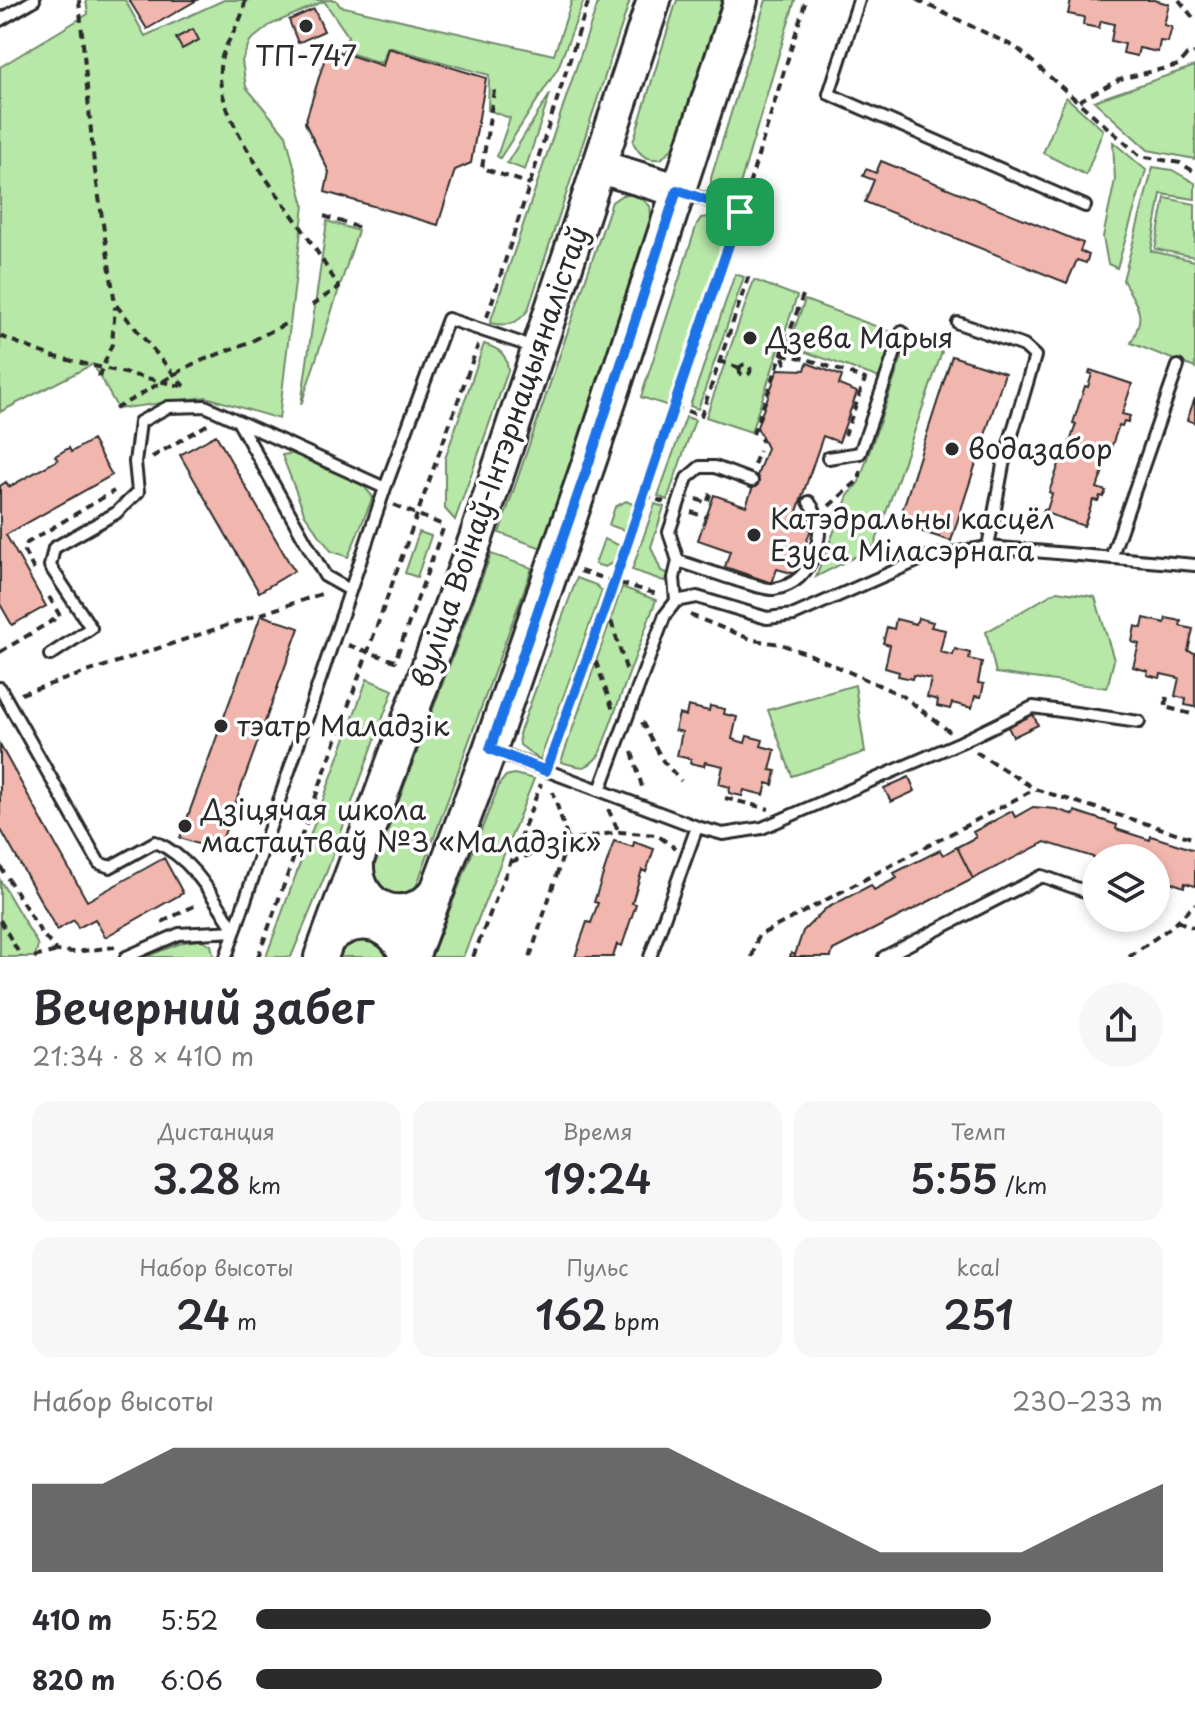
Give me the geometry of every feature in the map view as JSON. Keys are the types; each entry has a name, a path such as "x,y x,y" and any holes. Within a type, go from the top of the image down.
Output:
{"main road":[{"name":"вуліца Воінаў-Інтэрнацыяналістаў","path":"325,948 476,538 654,0"},
{"path":"412,957 490,749 594,448 741,0"},
{"path":"600,167 677,190"},
{"path":"357,861 356,871 363,891 369,899 387,910 396,912 416,908 438,889"},
{"path":"325,948 347,925 369,923 390,931 406,957"}],"lane":[{"path":"0,20 34,0"},
{"path":"859,0 829,94 1085,206"},
{"path":"677,190 754,216"},
{"path":"226,957 385,488 448,319 539,349"},
{"path":"958,323 1024,346 1035,356 1003,465 988,547"},
{"path":"828,458 860,453 902,332"},
{"path":"1111,558 1178,366"},
{"path":"50,655 91,628 50,566 54,548 116,513 138,492 135,462 140,422 168,407 205,406 385,488"},
{"path":"239,423 325,576 350,590"},
{"path":"676,601 674,578 678,561 669,532 687,478 700,467 715,467 752,481"},
{"path":"678,561 772,590 795,582 809,569 820,538 818,515 809,502"},
{"path":"600,790 665,615 676,601 697,597 767,618 794,615 924,558 988,547 1195,565"},
{"path":"0,688 99,863 110,867 155,842 174,850 201,880 235,931"},
{"path":"490,749 723,834 762,828 961,742 1033,707 1139,722"},
{"path":"650,957 697,827"},
{"path":"884,957 1042,876 1082,890"},
{"path":"126,957 179,934 235,931"}],"path":[{"path":"79,0 94,164 115,304 116,323 112,344 99,377"},
{"path":"245,0 244,16 219,66 222,94 249,152 339,287 309,307"},
{"path":"258,957 483,330 589,0"},
{"path":"473,957 606,606 740,212 806,0"},
{"path":"917,0 1017,48 1140,156 1180,163 1195,172"},
{"path":"1179,0 1195,20"},
{"path":"1079,101 1120,79 1179,65 1187,55 1195,53"},
{"path":"494,90 482,168 530,184"},
{"path":"324,216 360,228"},
{"path":"674,406 701,416 749,275"},
{"path":"753,434 803,295"},
{"path":"115,304 183,386 205,406"},
{"path":"115,409 193,364 252,341 287,323"},
{"path":"0,336 51,356 183,386"},
{"path":"782,354 788,370"},
{"path":"782,354 807,359 865,379 845,435"},
{"path":"719,361 740,368"},
{"path":"150,458 223,415"},
{"path":"753,469 759,451"},
{"path":"823,510 860,479 860,471"},
{"path":"706,517 699,515 701,509 690,505 692,498 707,503 712,489"},
{"path":"644,495 657,500"},
{"path":"394,505 455,531"},
{"path":"346,644 395,661 444,526"},
{"path":"574,570 662,596"},
{"path":"19,694 326,592"},
{"path":"606,606 630,681"},
{"path":"686,614 753,640 801,651 903,696 958,739"},
{"path":"591,648 613,710"},
{"path":"1167,697 1165,707 1195,715"},
{"path":"641,720 663,761 681,781"},
{"path":"966,745 1035,789 1195,839"},
{"path":"631,750 644,792"},
{"path":"752,957 758,936 1035,789"},
{"path":"530,957 568,840 553,792"},
{"path":"725,798 779,811"},
{"path":"511,862 568,840 619,832 657,835 686,857"},
{"path":"0,866 42,934 57,951"},
{"path":"1129,957 1195,904"},
{"path":"155,926 196,905"},
{"path":"0,920 21,957"},
{"path":"1177,921 1195,928"},
{"path":"34,957 57,951 115,947 128,940"}],"green space":[{"path":"86,0 125,0 145,36 224,0 336,0 340,6 554,55 572,0 584,0 558,68 500,158 497,156 510,118 488,110 489,75 388,47 381,63 343,51 348,36 324,1 270,25 250,41 242,61 246,87 286,135 304,205 279,419 206,397 118,409 93,364 0,412 0,67 88,14"},
{"path":"599,0 630,0 528,310 512,323 490,323"},
{"path":"677,0 722,0 675,146 661,159 651,159 641,154 633,142"},
{"path":"766,0 795,0 735,201 711,188 711,178"},
{"path":"1195,66 1195,159 1148,150 1094,101"},
{"path":"550,94 525,170 507,163"},
{"path":"1066,97 1103,130 1086,175 1043,153"},
{"path":"1113,142 1146,170 1117,268 1108,264 1103,237 1115,180"},
{"path":"1153,167 1172,170 1195,183 1195,199 1161,194 1151,251 1195,261 1195,368 1131,343 1139,324 1139,311 1123,280"},
{"path":"622,195 638,195 650,206 652,221 542,548 499,533 612,202"},
{"path":"1165,198 1195,204 1195,257 1155,249"},
{"path":"701,218 730,224 669,406 641,397 697,224"},
{"path":"327,221 358,231 301,405"},
{"path":"735,274 744,277 698,409 690,406"},
{"path":"754,280 797,296 751,432 706,417"},
{"path":"805,300 897,334 880,378 788,346"},
{"path":"908,339 942,352 874,547 816,577 848,496 859,482"},
{"path":"484,344 502,353 508,371 455,520 445,509 445,459"},
{"path":"686,417 695,420 667,500 658,496"},
{"path":"295,453 357,478 373,497 348,557 331,551 305,515 282,455"},
{"path":"626,501 635,505 626,531 609,525 615,507"},
{"path":"655,504 664,507 651,547 661,571 670,574 664,581 632,570"},
{"path":"419,532 431,536 417,577 405,573"},
{"path":"604,539 621,546 616,561 605,567 595,564"},
{"path":"491,554 532,568 416,887 401,894 388,894 378,889 373,870"},
{"path":"577,578 596,585 602,591 540,760 520,745 519,734"},
{"path":"622,587 656,600 599,755 582,767 561,762"},
{"path":"1057,591 1095,597 1114,660 1107,688 996,673 986,632"},
{"path":"367,679 393,690 327,871 291,957 266,957"},
{"path":"855,685 865,752 792,776 768,710"},
{"path":"514,774 534,779 463,957 431,957 500,783 506,776"},
{"path":"0,880 38,945 35,957 0,957"},
{"path":"359,931 384,942 388,957 340,957 347,940"},
{"path":"202,940 211,945 214,957 145,957 184,942"}],"building":[{"path":"129,0 197,0 147,29"},
{"path":"1071,0 1154,0 1169,4 1164,25 1172,27 1168,42 1160,41 1158,52 1139,48 1137,56 1123,53 1125,44 1111,41 1114,24 1101,21 1099,28 1083,25 1084,17 1068,14"},
{"name":"ТП-747","path":"314,9 324,31 298,43 289,20"},
{"path":"193,29 199,40 182,49 176,38"},
{"path":"328,48 383,66 388,48 486,78 471,163 455,170 438,225 325,192 329,172 305,123"},
{"path":"881,161 1083,243 1080,251 1089,255 1086,263 1077,260 1067,283 865,202 874,180 863,176 866,169 876,173"},
{"name":"водазабор","path":"952,356 1005,373 951,541 898,524"},
{"path":"807,363 842,376 839,385 857,392 839,442 823,436 793,523 811,529 795,574 777,569 772,583 725,567 730,551 698,540 714,495 746,506 767,448 757,427 778,369 805,370"},
{"path":"1090,370 1132,384 1122,414 1130,416 1128,422 1119,425 1097,488 1106,491 1098,501 1093,500 1084,526 1043,512 1047,510 1052,494 1049,492 1076,424 1073,423 1085,386 1088,387 1092,374"},
{"path":"1195,398 1195,423 1187,420"},
{"path":"216,435 294,571 259,592 180,455"},
{"path":"92,440 112,475 6,535 46,606 12,625 0,604 0,486 6,482 9,487 58,460 55,456 69,448 71,452"},
{"path":"261,615 299,628 218,851 180,838"},
{"path":"918,618 933,622 931,627 945,630 940,652 953,655 955,649 970,653 969,659 982,662 978,683 984,684 981,697 975,696 972,708 952,703 950,709 937,706 938,700 927,697 931,679 898,676 899,672 885,668 890,645 883,643 887,627 894,629 896,619 916,624"},
{"path":"1144,618 1165,623 1166,618 1181,621 1180,626 1193,629 1188,651 1195,653 1195,707 1185,705 1186,699 1175,696 1179,678 1147,675 1148,671 1133,667 1139,644 1132,642 1135,626 1142,628"},
{"path":"688,706 709,711 710,706 725,709 724,714 737,717 732,739 745,743 747,736 763,740 761,746 775,750 770,770 776,771 773,785 767,783 764,795 744,790 742,796 729,793 730,787 719,784 723,766 690,763 691,759 677,756 682,732 675,730 679,714 686,716"},
{"path":"1031,710 1038,725 1013,737 1006,723"},
{"path":"0,745 87,901 164,858 183,893 105,937 95,919 78,928 74,920 57,930 0,828"},
{"path":"909,777 915,791 891,802 884,788"},
{"path":"1033,807 1056,809 1074,815 1075,811 1117,825 1116,829 1195,850 1195,886 1185,883 1184,887 1170,882 1170,844 1082,844 1082,854 1045,842 973,879 957,847 976,837 973,832 1012,811 1015,817"},
{"path":"614,841 633,847 634,842 654,849 646,872 642,870 632,903 636,904 622,946 617,944 613,957 575,957 587,922 591,923 598,903 594,902"},
{"path":"957,847 973,879 833,950 831,957 790,957 791,953 795,955 803,931 825,909 871,885 874,890 897,878 894,873 940,850 943,855"}],"place":[{"name":"ТП-747","path":"306,26"},
{"name":"Дзева Марыя","path":"750,338"},
{"name":"водазабор","path":"952,449"},
{"name":"Катэдральны касцёл Езуса Міласэрнага","path":"754,535"},
{"name":"тэатр Маладзік","path":"221,726"},
{"name":"Дзіцячая школа мастацтваў №3 «Маладзік»","path":"185,826"}],"route":[{"path":"677,190 740,212 606,606 546,771 490,749 594,448 677,190"}]}
